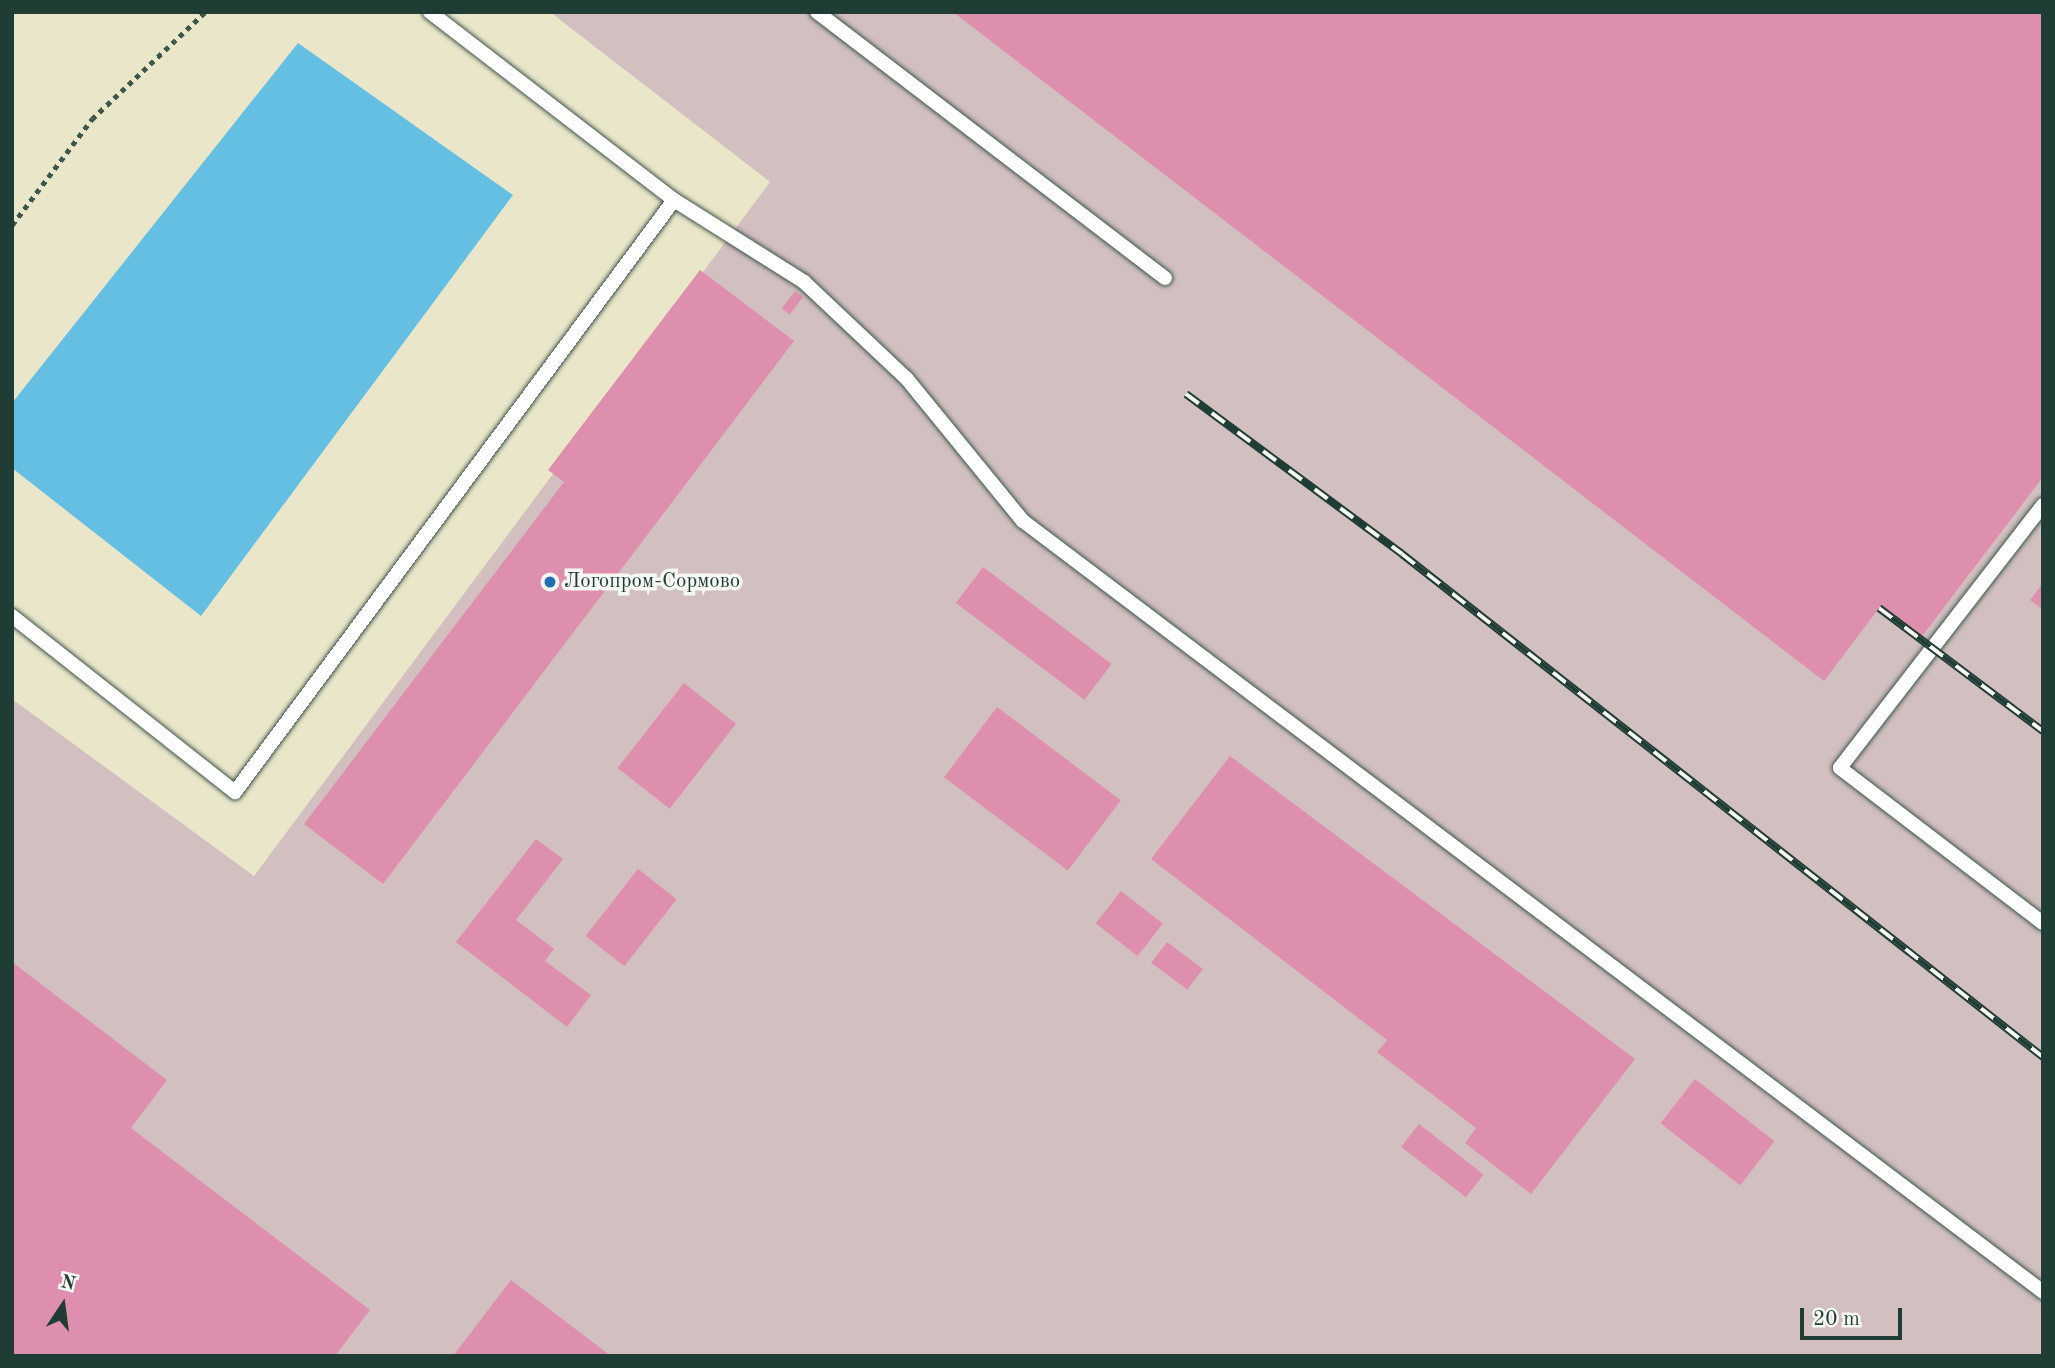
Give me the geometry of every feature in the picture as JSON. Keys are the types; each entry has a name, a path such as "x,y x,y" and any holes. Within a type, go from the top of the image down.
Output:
{"lane":[{"path":"430,12 674,200 804,282 907,379 1023,521 2043,1292"},
{"path":"817,12 1165,278"},
{"path":"12,616 235,792 674,200"},
{"path":"2043,505 1840,768 2043,923"}],"path":[{"path":"12,226 92,119 205,12"}],"shaded area":[{"path":"550,12 2043,12 2043,1356 12,1356 12,699 254,876 770,182"}],"water":[{"path":"298,43 513,195 201,616 12,468 12,403"}],"building":[{"path":"953,12 2043,12 2043,477 1920,639 1879,608 1824,681"},
{"name":"Логопром-Сормово","path":"700,270 794,341 383,884 304,824 564,482 548,470"},
{"path":"795,291 803,297 790,315 782,309"},
{"path":"983,567 1112,664 1084,700 956,603"},
{"path":"2043,583 2043,610 2030,600"},
{"path":"684,683 736,724 670,809 618,768"},
{"path":"997,707 1121,800 1068,871 944,777"},
{"path":"1230,756 1635,1059 1531,1194 1465,1143 1476,1128 1377,1052 1387,1040 1151,859"},
{"path":"536,839 563,859 516,920 554,949 545,961 591,995 567,1027 456,942"},
{"path":"638,869 677,899 624,966 586,936"},
{"path":"1121,891 1163,924 1138,956 1096,923"},
{"path":"1167,942 1203,969 1187,990 1151,963"},
{"path":"12,962 167,1080 131,1128 370,1310 335,1356 12,1356"},
{"path":"1695,1079 1775,1141 1740,1185 1661,1123"},
{"path":"1419,1124 1484,1174 1466,1197 1401,1147"},
{"path":"511,1280 611,1356 453,1356"}],"railway":[{"path":"1186,394 1402,554 2043,1057"},
{"path":"1879,608 2043,731"}],"place":[{"name":"Логопром-Сормово","path":"550,582"}]}
